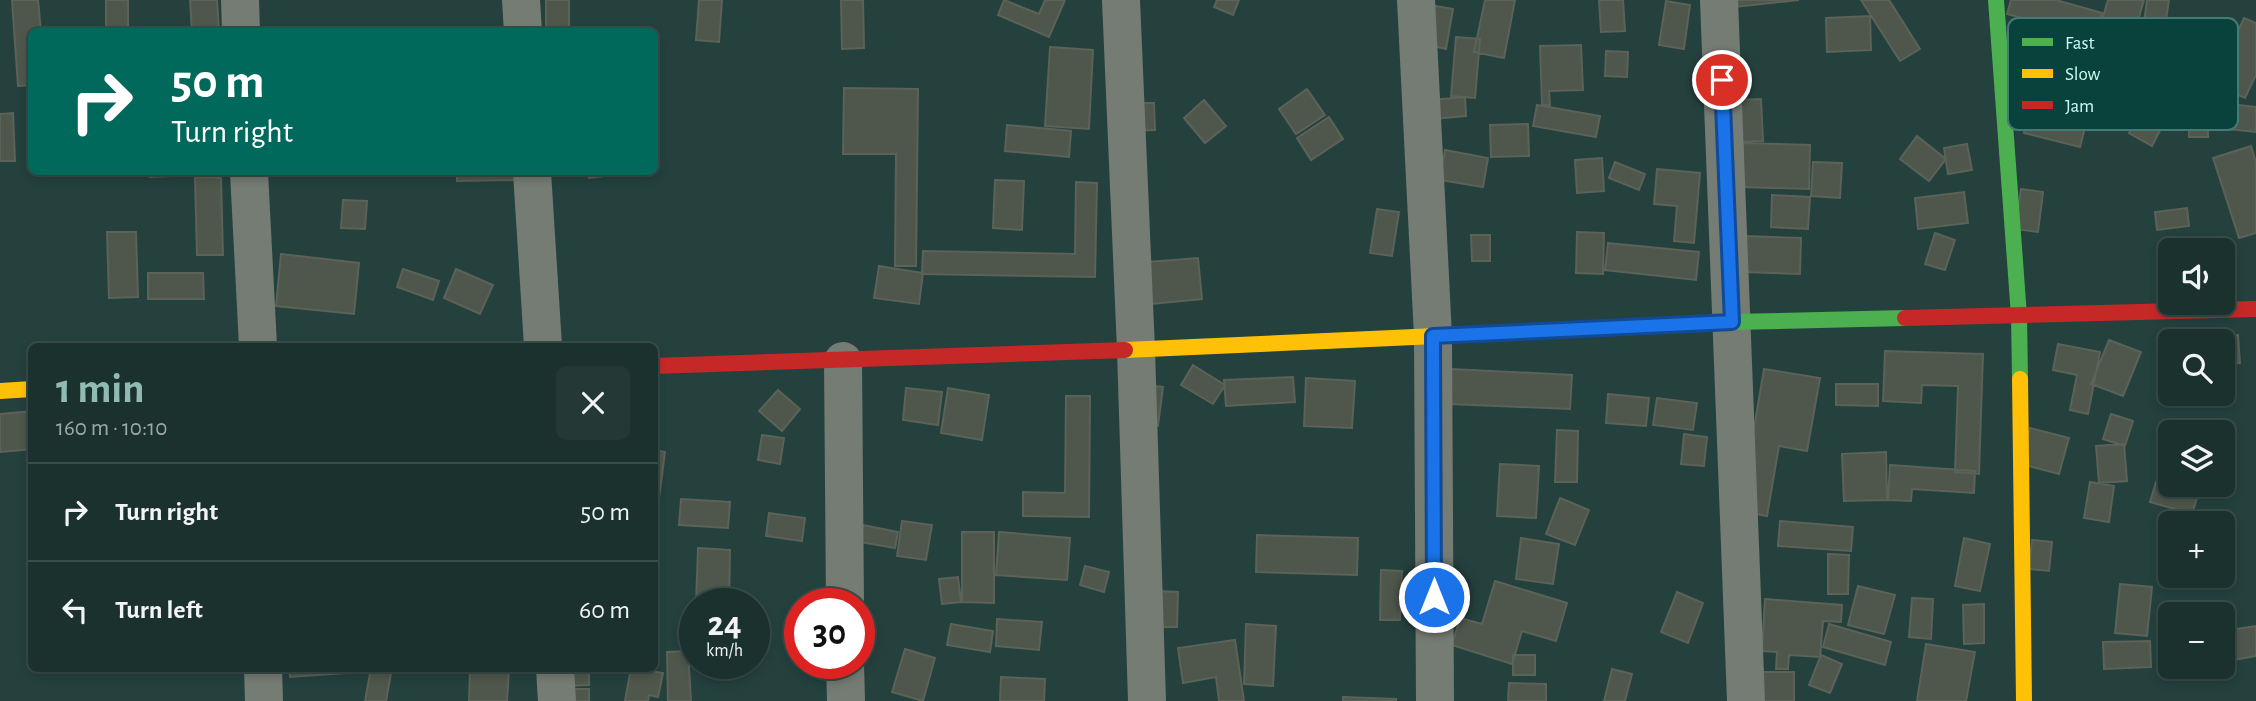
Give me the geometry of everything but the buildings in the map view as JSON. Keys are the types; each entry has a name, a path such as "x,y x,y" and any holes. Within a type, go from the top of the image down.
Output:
{"street":[{"path":"240,0 242,28"},
{"path":"521,0 523,28"},
{"path":"1121,0 1147,701"},
{"path":"1416,0 1433,336 1434,701"},
{"path":"1718,0 1746,701"},
{"path":"1996,0 2020,316 2024,701"},
{"path":"249,175 258,343"},
{"path":"532,175 543,343"},
{"path":"658,366 1136,350 1732,322 2256,309"},
{"path":"843,361 845,588"},
{"path":"0,391 28,389"},
{"path":"263,672 264,701"},
{"path":"555,672 556,701"},
{"path":"845,679 846,701"}],"traffic: fast":[{"path":"1996,0 2019,316 2020,379"},
{"path":"1503,333 1732,322 1905,318"}],"traffic: slow":[{"path":"1125,350 1503,333"},
{"path":"2020,379 2024,701"},
{"path":"0,391 28,389"}],"traffic: jam":[{"path":"1905,318 2256,309"},
{"path":"658,366 1125,350"}],"route":[{"path":"1434,597 1433,336 1732,322 1722,80"}]}
